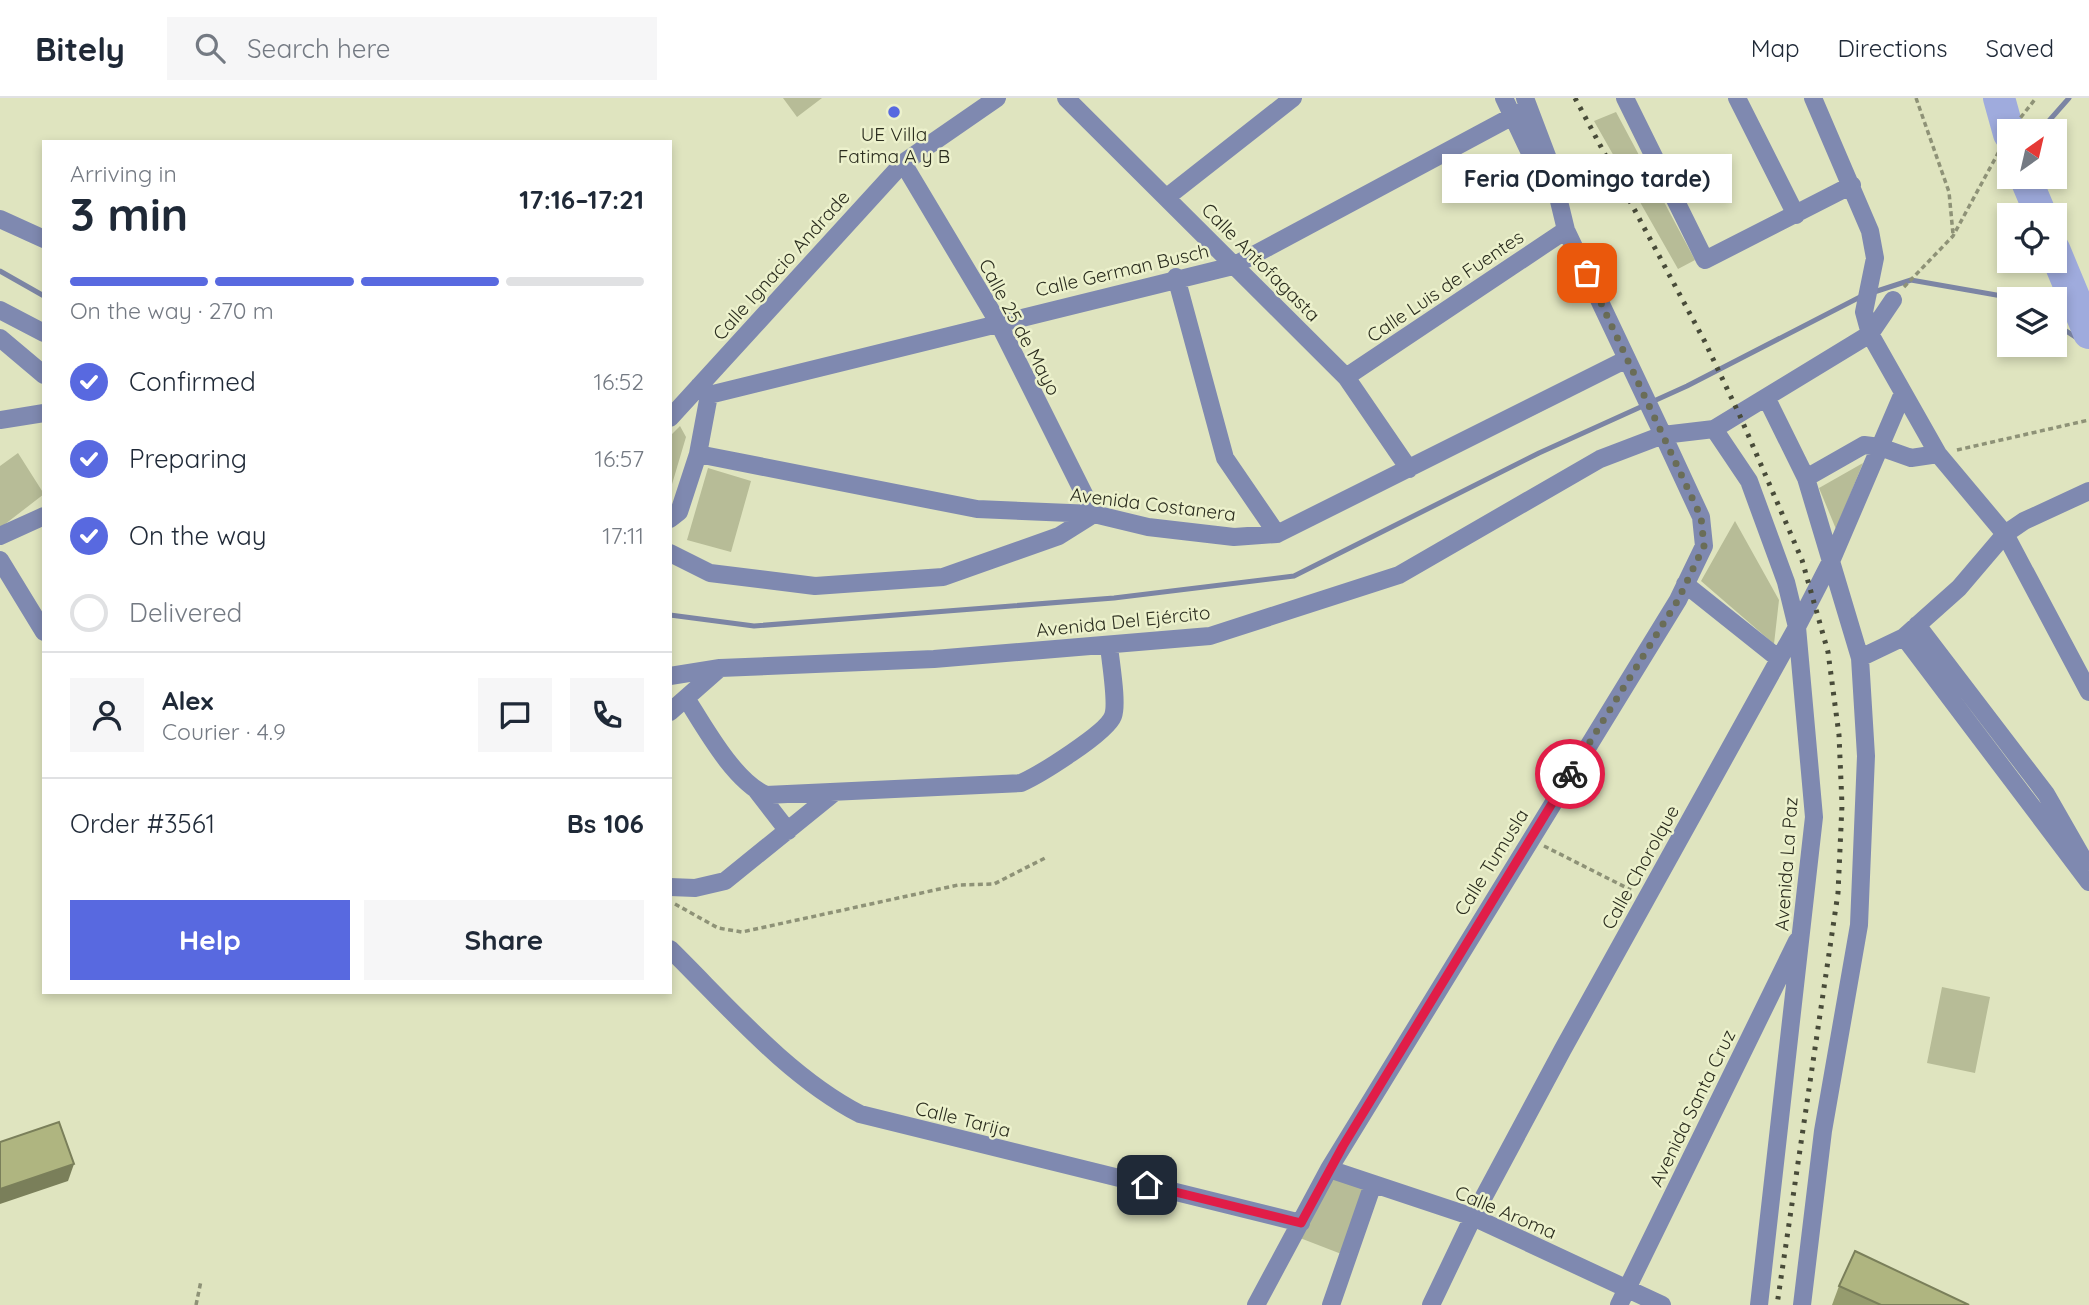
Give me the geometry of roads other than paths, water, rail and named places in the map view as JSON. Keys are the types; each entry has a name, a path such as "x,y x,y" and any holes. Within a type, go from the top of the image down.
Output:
{"street":[{"name":"Calle Ignacio Andrade","path":"672,416 704,390 903,163 997,98"},
{"name":"Calle Antofagasta","path":"1066,98 1346,377 1409,469"},
{"path":"1167,197 1293,98"},
{"path":"1504,98 1522,107 1550,164 1566,230 1663,435 1714,429 1767,399 1870,334 1893,300"},
{"path":"1625,98 1705,260 1852,185"},
{"path":"1737,98 1796,215"},
{"path":"1813,98 1870,232 1875,258 1864,312 1870,334 1938,454 2005,534 2089,692"},
{"name":"Calle German Busch","path":"704,390 998,322 1176,277 1233,266 1522,107"},
{"name":"Calle 25 de Mayo","path":"903,163 998,322 1094,514"},
{"path":"0,219 42,238"},
{"name":"Calle Luis de Fuentes","path":"1346,377 1566,230"},
{"path":"1176,277 1226,458 1277,534"},
{"path":"0,310 42,332"},
{"path":"24,321 0,338 42,373"},
{"name":"Avenida Costanera","path":"698,454 976,509 1094,514 1172,530 1234,537 1277,534 1627,359"},
{"path":"672,517 679,512 698,454 704,390"},
{"name":"Calle Chorolque","path":"1431,1305 1473,1217 1797,627 1832,559 1903,393"},
{"path":"1767,399 1807,478 1860,658 1866,756 1859,925 1823,1131 1802,1305"},
{"path":"0,420 42,413"},
{"name":"Avenida La Paz","path":"1714,429 1749,481 1786,582 1797,627 1814,817 1759,1305"},
{"name":"Calle Tumusla","path":"1256,1305 1329,1169 1685,584 1704,546 1701,517 1663,435"},
{"name":"Avenida Del Ejército","path":"672,676 720,668 934,659 1210,636 1399,575 1600,459 1663,435"},
{"path":"1807,478 1864,445 1880,447 1911,458 1938,454"},
{"path":"1860,658 1910,631 1959,587 2005,534 2024,521 2089,491"},
{"path":"672,554 710,573 815,586 943,577 1059,536 1094,514"},
{"path":"0,536 42,517"},
{"path":"0,560 42,629"},
{"path":"1685,584 1779,659"},
{"path":"1910,631 2046,794 2089,868"},
{"path":"1910,631 2089,882"},
{"path":"757,791 766,795 1021,783 1038,776 1106,726 1114,714 1109,645"},
{"path":"672,710 720,668"},
{"path":"686,698 717,746 788,831"},
{"path":"672,887 695,888 725,881 835,792"},
{"name":"Avenida Santa Cruz","path":"1623,1297 1803,929"},
{"name":"Calle Tarija","path":"672,951 799,1073 837,1102 860,1114 1301,1223"},
{"name":"Calle Aroma","path":"1329,1169 1473,1217 1623,1297 1662,1305"},
{"path":"1331,1305 1373,1184"}],"waterway":[{"path":"1999,98 2005,119"},
{"path":"2051,119 2069,98"},
{"path":"2030,189 2036,203"},
{"path":"0,271 42,295"},
{"path":"2064,273 2089,333"},
{"path":"1871,293 1911,280 1997,295"},
{"path":"672,615 754,626 1114,598 1294,576 1539,453 1687,386 1862,296"},
{"path":"2067,332 2089,346"}],"railway":[{"path":"1575,98 1705,342 1740,416 1802,560 1828,652 1839,735 1842,805 1838,893 1777,1305"}],"place":[{"name":"UE Villa Fatima A y B","path":"894,112"},
{"name":"Feria (Domingo tarde)","path":"1587,273"}]}
